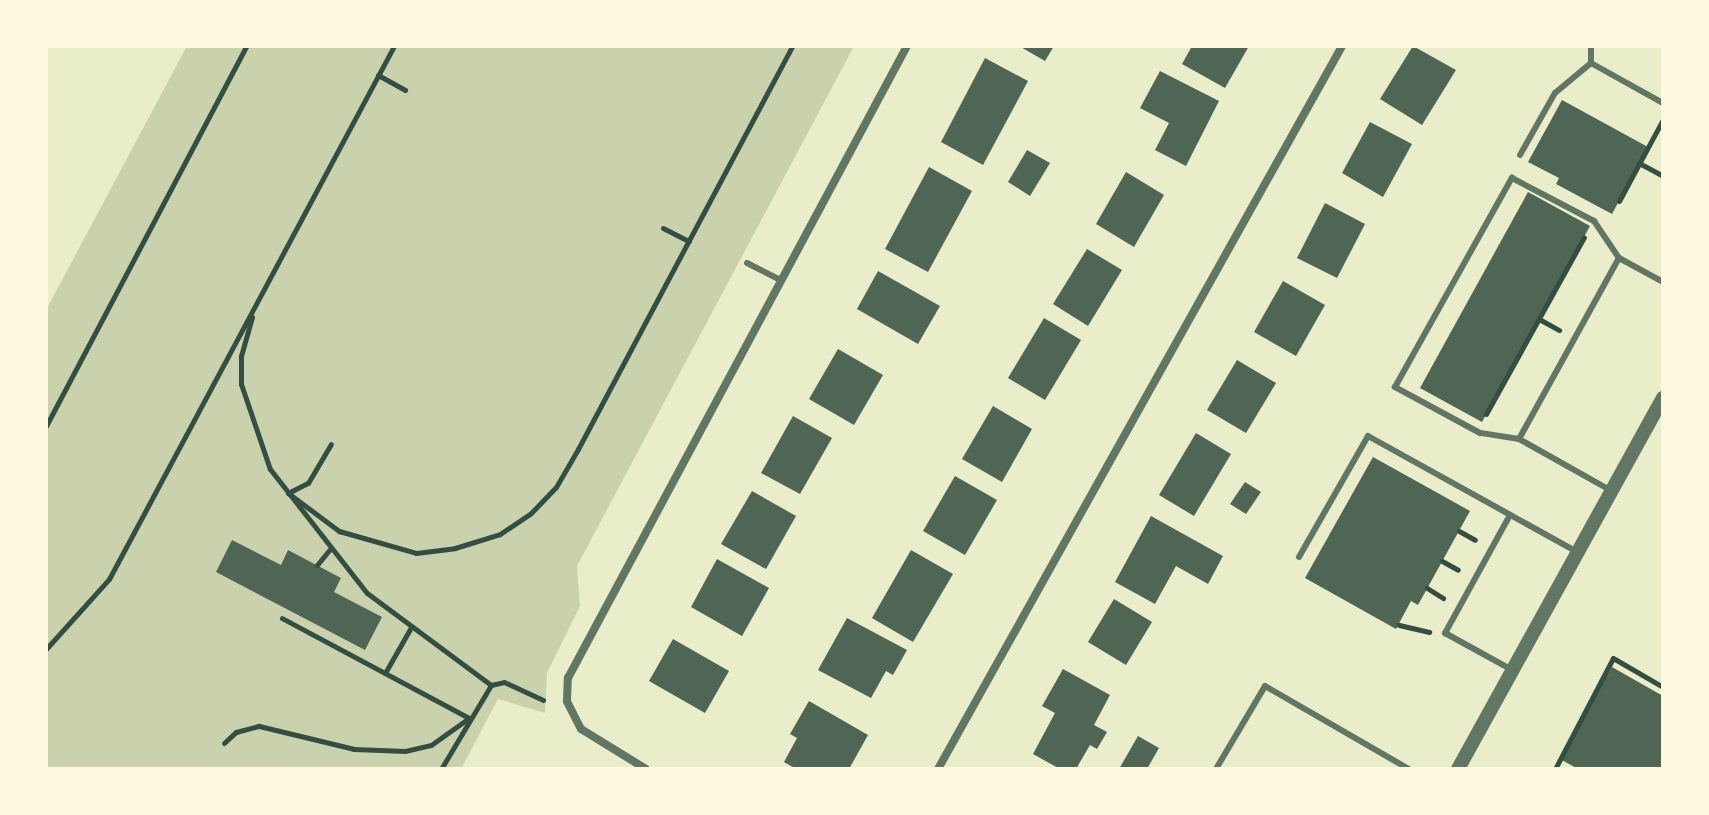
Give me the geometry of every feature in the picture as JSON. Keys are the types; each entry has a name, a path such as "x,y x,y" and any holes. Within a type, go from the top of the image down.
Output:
{"street":[{"path":"646,769 592,739 571,715 567,701 573,665 907,46"},
{"path":"938,769 1342,46"},
{"path":"1458,769 1663,398"}],"lane":[{"path":"1591,46 1591,63"},
{"path":"1591,63 1663,103"},
{"path":"1520,155 1555,93 1591,63"},
{"path":"1612,490 1519,439 1480,433 1395,387 1512,178 1594,221 1619,258 1663,282"},
{"path":"1519,439 1619,258"},
{"path":"747,263 781,280"},
{"path":"1299,557 1368,436 1577,552"},
{"path":"1510,515 1445,633 1512,670"},
{"path":"1216,769 1265,686 1409,769"}],"path":[{"path":"46,426 246,46"},
{"path":"46,649 109,579 394,46"},
{"path":"288,493 339,531 416,553 455,548 500,534 531,513 556,487 792,46"},
{"path":"378,75 405,90"},
{"path":"1619,201 1663,120"},
{"path":"1639,163 1663,176"},
{"path":"1482,422 1590,226"},
{"path":"663,228 689,241"},
{"path":"257,301 241,356 241,384 258,445 329,550 367,593 410,629 491,685"},
{"path":"288,493 308,483 331,444"},
{"path":"317,565 329,550"},
{"path":"282,618 469,718"},
{"path":"1399,625 1410,630"},
{"path":"385,673 410,629"},
{"path":"1555,769 1613,658 1663,687"},
{"path":"441,769 491,685 504,682 543,700"},
{"path":"224,743 236,732 259,726 354,749 405,751 431,745 469,718"}],"green space":[{"path":"187,46 854,46 577,566 580,606 547,673 545,713 498,699 461,769 46,769 46,310"}],"building":[{"path":"1019,46 1054,46 1045,61"},
{"path":"1192,46 1249,46 1225,88 1182,64"},
{"path":"1413,46 1456,70 1422,125 1380,99"},
{"path":"985,58 1028,81 983,165 941,142"},
{"path":"1160,71 1219,101 1186,166 1155,150 1169,123 1140,108"},
{"path":"1562,100 1648,147 1612,214 1556,184 1559,178 1528,162"},
{"path":"1370,122 1412,144 1383,197 1342,173"},
{"path":"1027,150 1050,163 1030,196 1008,182"},
{"path":"929,167 972,191 928,272 885,249"},
{"path":"1126,172 1164,195 1134,247 1096,224"},
{"path":"1528,192 1590,226 1482,422 1420,388"},
{"path":"1325,203 1365,224 1337,278 1297,258"},
{"path":"1087,249 1122,270 1088,326 1053,304"},
{"path":"878,271 940,306 918,344 857,309"},
{"path":"1283,281 1325,305 1296,356 1254,332"},
{"path":"1044,318 1081,340 1045,400 1008,378"},
{"path":"838,349 883,375 854,425 809,399"},
{"path":"1237,360 1276,383 1246,433 1207,410"},
{"path":"993,406 1032,429 1002,482 962,459"},
{"path":"793,416 832,438 800,494 761,473"},
{"path":"1196,433 1231,454 1194,516 1159,495"},
{"path":"1373,457 1470,511 1418,605 1411,601 1396,629 1305,578"},
{"path":"955,476 997,500 965,555 923,531"},
{"path":"1245,482 1261,492 1246,514 1230,504"},
{"path":"752,491 796,516 766,569 721,544"},
{"path":"1151,516 1223,556 1208,584 1176,566 1155,604 1115,582"},
{"path":"232,540 281,565 288,550 341,578 334,592 382,617 365,650 216,572"},
{"path":"911,550 953,574 913,642 872,618"},
{"path":"717,559 769,588 742,636 691,607"},
{"path":"1114,599 1152,622 1126,665 1088,642"},
{"path":"847,618 907,650 893,675 886,671 871,698 818,670"},
{"path":"673,639 729,671 705,713 649,681"},
{"path":"1612,667 1663,696 1663,769 1578,769 1560,759"},
{"path":"1063,669 1110,695 1094,725 1107,732 1097,749 1090,745 1076,769 1060,769 1033,754 1055,713 1042,706"},
{"path":"809,701 868,735 849,769 796,769 784,762 797,738 790,734"},
{"path":"1138,736 1159,748 1147,769 1119,769"}]}
